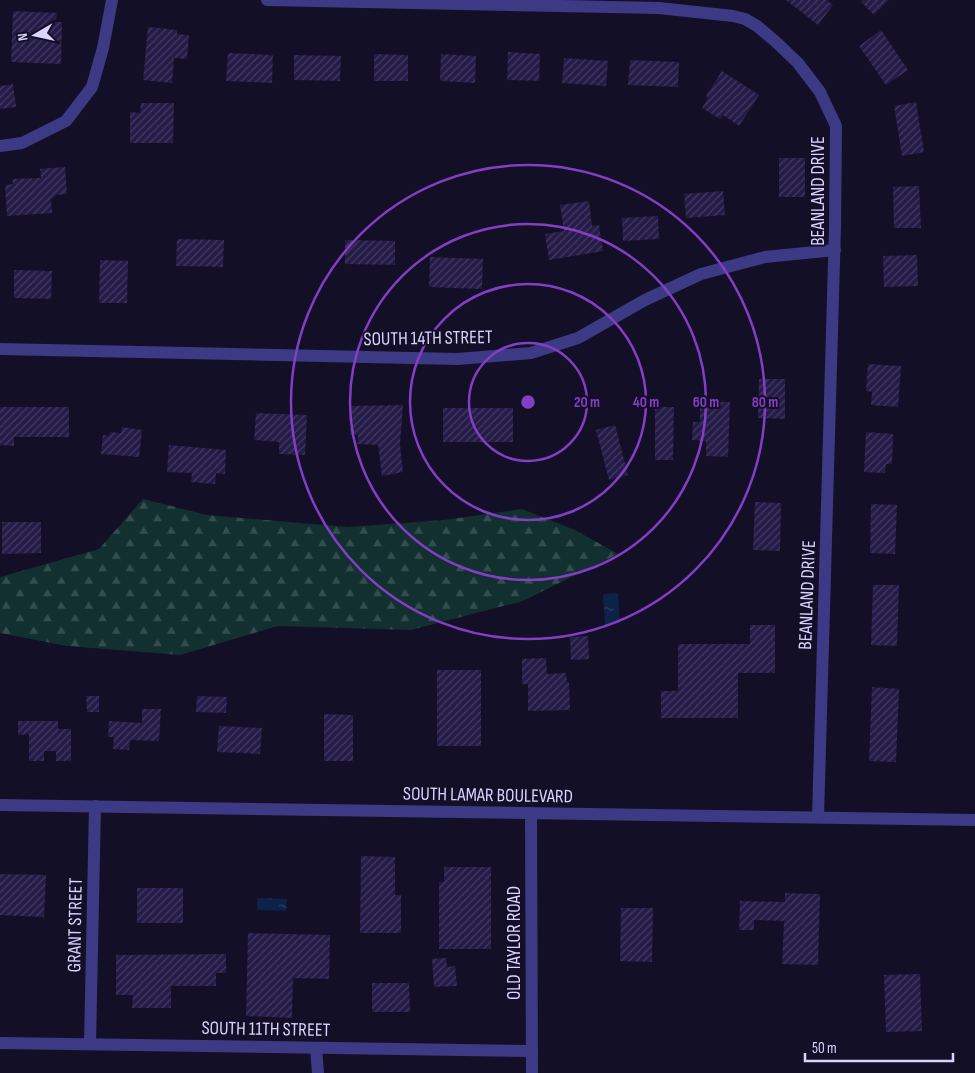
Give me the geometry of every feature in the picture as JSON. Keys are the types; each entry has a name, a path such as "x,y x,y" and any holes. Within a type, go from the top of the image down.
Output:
{"street":[{"path":"0,146 22,143 66,122 92,88 103,48 112,0"},
{"name":"BEANLAND DRIVE","path":"267,0 659,8 732,16 757,26 798,63 820,92 836,126 835,250 818,817"},
{"name":"SOUTH 14TH STREET","path":"0,349 457,359 531,353 578,338 645,300 701,274 765,257 835,250"},
{"name":"SOUTH LAMAR BOULEVARD","path":"0,805 975,820"},
{"name":"GRANT STREET","path":"90,1044 95,806"},
{"name":"OLD TAYLOR ROAD","path":"531,813 532,1073"},
{"name":"SOUTH 11TH STREET","path":"0,1043 532,1051"},
{"path":"316,1048 318,1073"}],"green space":[{"path":"143,499 207,515 348,527 444,520 522,509 575,530 618,554 523,601 411,630 278,626 180,655 67,646 0,633 0,577 99,549"}],"water":[{"path":"618,593 620,623 605,625 603,594"},
{"path":"257,898 287,899 286,911 257,910"}],"building":[{"path":"786,0 827,0 833,5 818,25"},
{"path":"863,0 889,0 874,15 861,2"},
{"path":"13,11 57,13 56,22 62,22 61,64 11,62"},
{"path":"148,27 177,30 177,34 189,35 187,59 174,58 172,83 143,80"},
{"path":"881,30 908,70 886,85 859,46"},
{"path":"508,52 540,54 539,81 507,80"},
{"path":"228,53 273,55 272,83 226,81"},
{"path":"374,54 408,55 408,81 374,81"},
{"path":"441,54 476,56 475,83 440,81"},
{"path":"294,55 341,56 340,81 294,80"},
{"path":"564,58 608,61 606,86 562,83"},
{"path":"630,60 679,62 678,87 628,85"},
{"path":"722,71 759,95 739,126 723,115 720,119 702,108 708,98 706,96"},
{"path":"13,84 16,107 0,109 0,86"},
{"path":"916,102 924,152 902,156 894,106"},
{"path":"141,103 174,103 173,143 130,143 130,112 140,113"},
{"path":"779,158 805,158 805,197 779,197"},
{"path":"65,167 67,194 57,195 51,199 52,213 7,216 5,185 13,184 12,179 41,178 40,169"},
{"path":"919,186 921,228 894,228 893,187"},
{"path":"723,191 725,215 686,218 684,194"},
{"path":"589,201 592,226 599,225 603,251 549,260 545,234 564,231 560,205"},
{"path":"658,216 659,239 623,241 622,218"},
{"path":"177,239 224,240 223,267 176,266"},
{"path":"345,240 395,241 395,265 345,264"},
{"path":"917,255 918,286 884,287 883,256"},
{"path":"430,257 483,259 482,289 429,287"},
{"path":"100,260 128,261 127,303 99,303"},
{"path":"14,270 52,271 51,299 14,298"},
{"path":"868,364 901,366 898,407 871,405 872,392 866,391"},
{"path":"759,379 785,379 785,419 758,418"},
{"path":"700,401 730,402 728,457 706,456 706,441 692,440 693,422 700,422"},
{"path":"403,405 400,444 403,472 382,476 378,445 357,444 358,435 350,435 352,406"},
{"path":"0,407 69,407 69,437 14,437 14,446 0,445"},
{"path":"655,407 674,407 673,460 655,460"},
{"path":"443,408 513,408 513,442 443,442"},
{"path":"256,413 307,415 305,455 279,454 279,442 254,440"},
{"path":"615,425 628,475 609,480 596,430"},
{"path":"122,427 142,430 139,457 101,454 103,435 109,436 110,432 121,433"},
{"path":"866,432 893,434 892,464 886,464 885,473 864,472"},
{"path":"169,445 226,450 225,474 216,473 215,484 191,482 192,473 167,472"},
{"path":"755,502 781,503 780,551 753,550"},
{"path":"871,504 897,505 895,554 870,553"},
{"path":"2,522 41,522 41,553 2,554"},
{"path":"873,585 899,585 897,646 871,645"},
{"path":"750,625 775,625 775,673 738,673 738,718 661,718 661,691 678,691 678,644 750,644"},
{"path":"588,636 589,659 571,660 570,637"},
{"path":"546,658 547,674 566,673 567,682 569,682 570,710 528,711 528,684 522,684 522,659"},
{"path":"437,670 481,670 481,746 437,746"},
{"path":"872,687 899,689 896,762 869,761"},
{"path":"86,696 99,696 99,712 87,712"},
{"path":"197,696 227,697 226,713 196,712"},
{"path":"142,709 161,709 159,741 130,740 129,750 113,749 114,737 108,737 109,721 142,723"},
{"path":"324,714 353,715 353,761 324,761"},
{"path":"18,721 58,721 58,729 71,729 71,761 56,761 56,751 44,751 44,761 29,761 29,734 18,735"},
{"path":"219,726 262,728 260,754 217,752"},
{"path":"361,856 395,857 395,895 401,895 401,933 360,933"},
{"path":"444,867 491,867 491,949 439,949 439,882 444,882"},
{"path":"0,874 46,875 44,917 0,915"},
{"path":"137,888 183,888 183,923 137,923"},
{"path":"785,893 820,894 818,965 782,964 784,921 754,920 754,930 739,930 740,901 785,902"},
{"path":"621,908 653,908 652,962 620,961"},
{"path":"248,933 330,935 329,979 293,978 292,1018 246,1016"},
{"path":"226,954 226,973 216,973 216,986 171,986 171,1008 132,1008 133,995 116,995 116,955"},
{"path":"446,958 447,967 455,966 457,986 434,987 432,959"},
{"path":"920,974 922,1031 886,1032 884,975"},
{"path":"372,983 409,983 410,1012 372,1012"}]}
